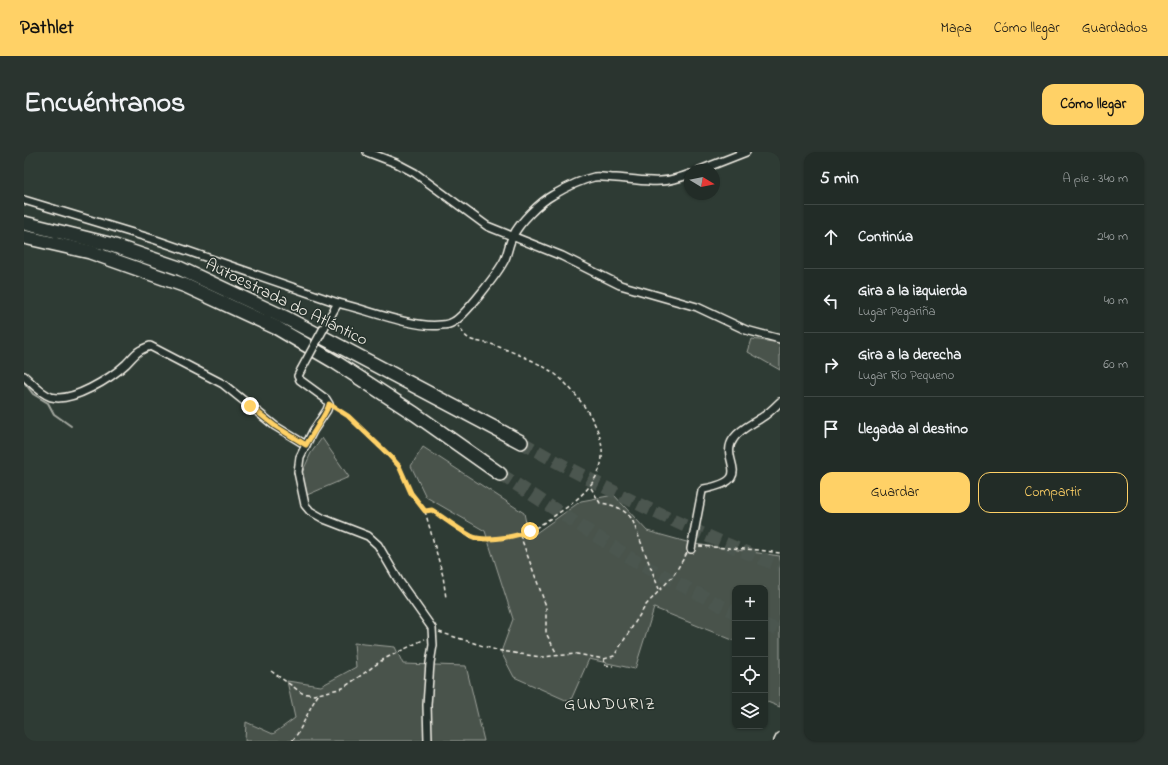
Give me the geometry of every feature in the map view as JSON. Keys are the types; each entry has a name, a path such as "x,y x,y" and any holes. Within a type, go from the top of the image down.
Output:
{"highway":[{"name":"Autoestrada do Atlántico","path":"24,224 109,244 185,271 288,319 520,442"},
{"name":"Autoestrada do Atlántico","path":"24,237 90,252 186,286 277,328 355,375 500,474"}],"street":[{"path":"367,152 396,163 415,173 486,226 562,256 620,285 697,307 746,330 780,339"},
{"path":"715,164 746,152"},
{"path":"24,200 156,240 338,303 364,309 400,321 428,326 454,322 494,276 504,260 513,236 525,219 551,196 595,177 668,182 684,176"},
{"path":"338,303 298,376 300,380 326,399 329,404 300,457 298,472 305,505 310,511 324,519 368,536 378,545 399,582 432,628 433,636 427,705 428,741"},
{"path":"24,376 36,388 51,396 64,398 105,380 126,365 138,350 150,346 223,384 275,426 306,445"},
{"path":"691,549 702,491 704,489 725,484 734,472 730,448 731,442 741,432 763,417 780,402"},
{"path":"778,741 780,737"}],"path":[{"path":"425,511 432,510 473,537 489,539 520,535 562,511 590,487 598,476 601,463 602,443 597,426 579,399 550,370 490,344 468,338 454,322"},
{"path":"329,404 348,416 399,466 411,493 425,511 443,576 446,598"},
{"path":"590,487 600,503 621,508 632,519 659,589"},
{"path":"520,535 546,606 546,633 558,656"},
{"path":"432,628 436,631 496,650 541,657 577,654 604,659 614,656 646,605 659,589 673,576 684,556 691,549 701,545 780,553"},
{"path":"271,671 302,693 308,695 319,694 343,688 399,650 433,636"},
{"path":"604,659 605,665 613,666"},
{"path":"292,741 298,734 313,702 319,694"}],"shaded area":[{"path":"752,339 780,343 780,370 748,352"},
{"path":"322,438 349,477 307,495 302,473 311,453"},
{"path":"423,447 524,513 529,538 581,501 614,495 647,531 694,544 780,556 780,707 768,702 768,585 732,585 732,640 654,608 635,669 589,659 570,702 514,677 501,652 513,619 485,531 426,497 411,466"},
{"path":"354,643 395,647 403,664 466,666 484,741 245,741 246,722 273,734 295,718 287,681 321,686 356,667"}],"waterway":[{"path":"24,382 33,394 48,403 54,414 71,426"}],"tunnel":[{"path":"521,442 616,493 680,524 780,566"},
{"path":"500,474 632,559 732,611"},
{"path":"768,626 780,631"}],"district":[{"name":"GUNDURIZ","path":"610,703"}],"route":[{"path":"250,406 275,426 306,445 329,404 348,416 399,466 411,493 425,511 432,510 473,537 489,539 520,535 530,531"}]}
